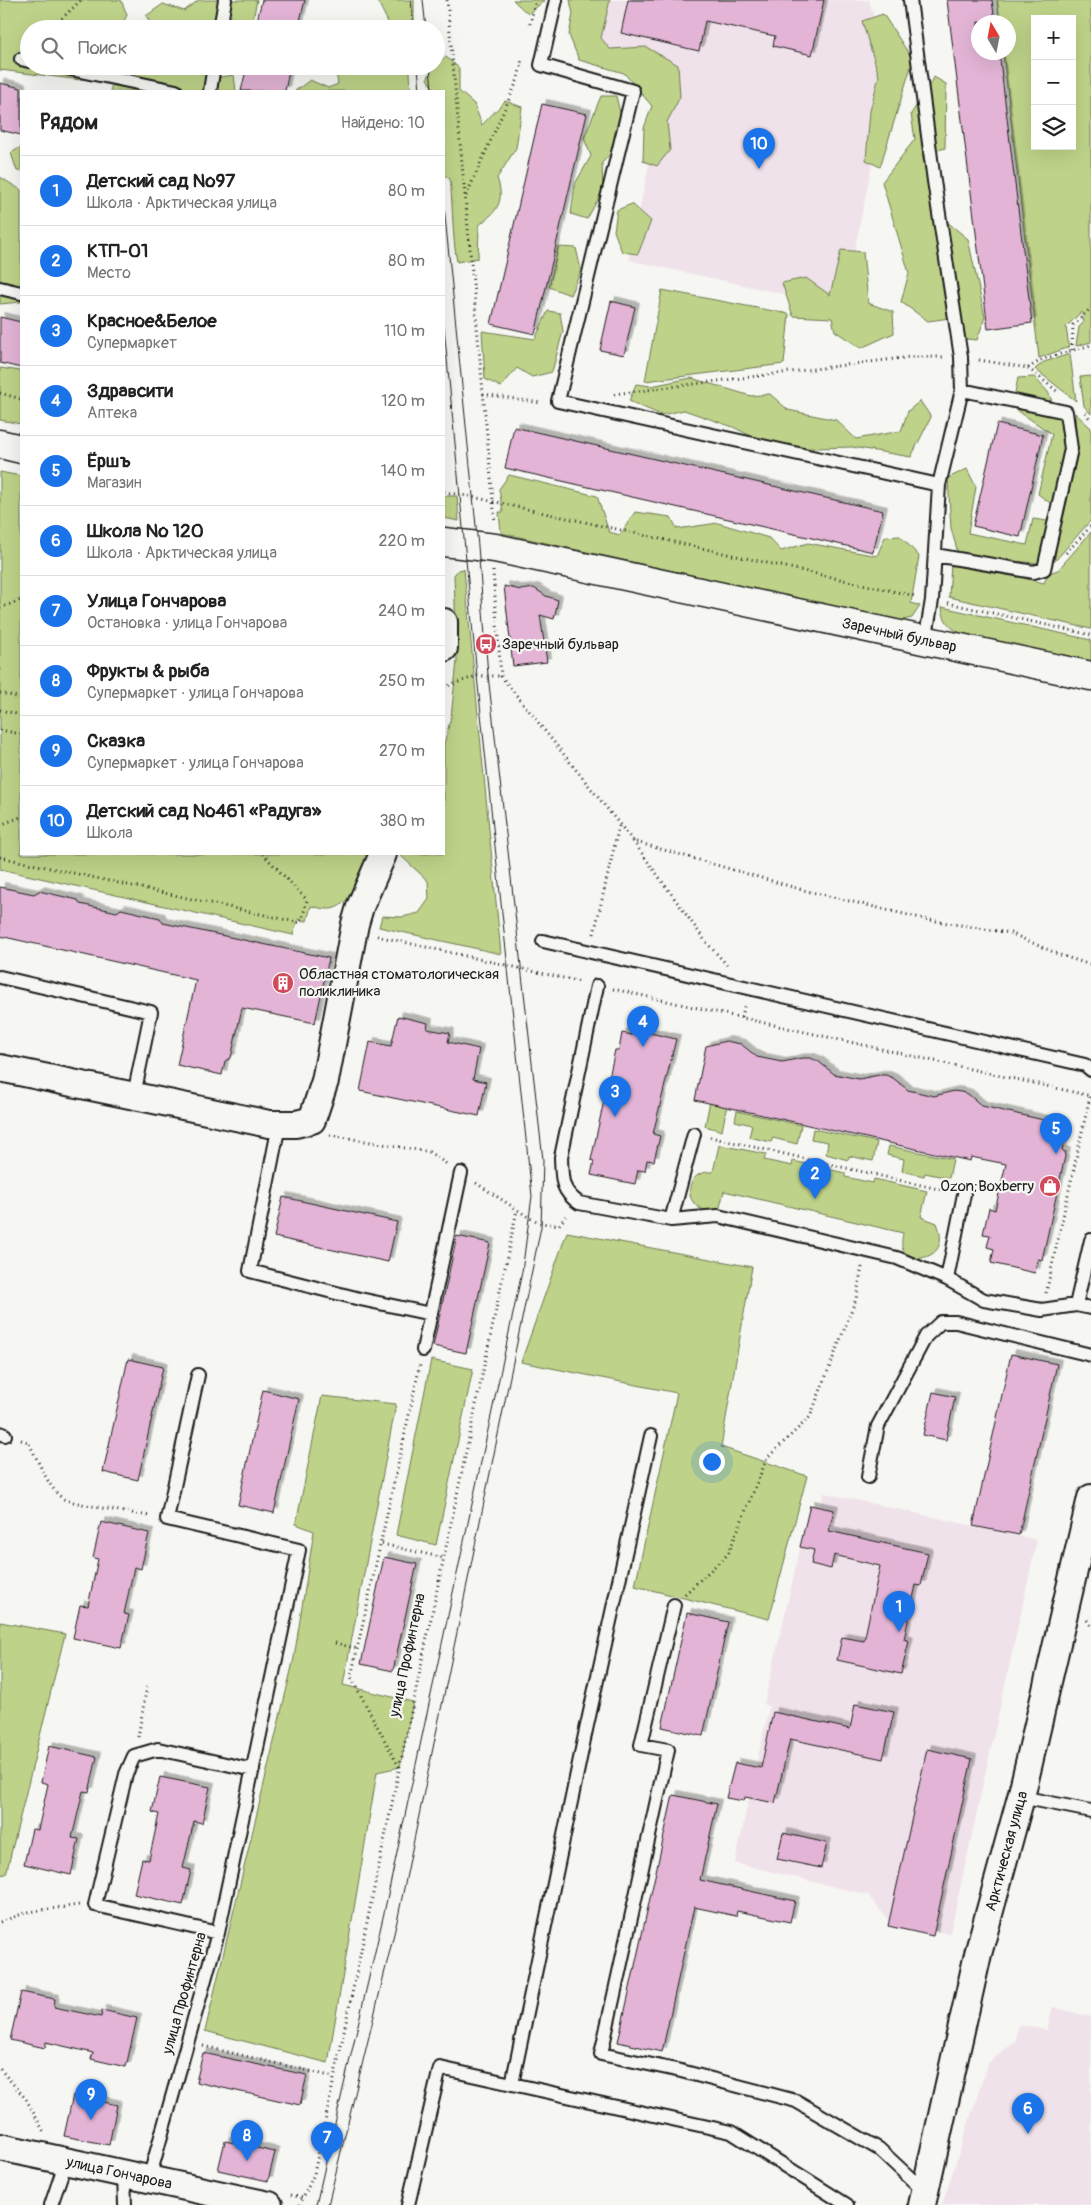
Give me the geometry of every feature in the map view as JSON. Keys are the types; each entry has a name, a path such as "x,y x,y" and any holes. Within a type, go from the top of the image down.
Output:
{"street":[{"path":"0,444 20,449"},
{"name":"Заречный бульвар","path":"445,542 495,548 1091,676"},
{"path":"0,1068 278,1125 296,1124 312,1120 326,1081 355,924 360,907 383,855"},
{"name":"Арктическая улица","path":"923,2198 978,1954 1021,1797 1091,1498"},
{"name":"улица Гончарова","path":"0,2147 150,2179 211,2199 269,2205"}],"lane":[{"path":"222,20 225,0"},
{"path":"556,0 541,65 633,91 558,401 939,485"},
{"path":"910,0 934,181 962,357 962,390 939,485 932,600 926,642"},
{"path":"99,75 171,90"},
{"path":"210,90 213,75"},
{"path":"0,288 20,293"},
{"path":"935,555 1034,572 1044,569 1071,449 1066,412 962,390"},
{"path":"543,941 1084,1066 1091,1070"},
{"path":"0,977 151,1012 134,1095"},
{"path":"597,986 560,1157 562,1181 567,1195 579,1203 671,1220 718,1216 897,1258 947,1279 984,1300 1042,1310 1076,1305 1091,1308"},
{"path":"278,1125 250,1271 360,1299 431,1314"},
{"path":"671,1220 694,1134"},
{"path":"423,1350 461,1173"},
{"path":"947,1279 964,1194"},
{"path":"1076,1305 1089,1258 1091,1240"},
{"path":"868,1477 878,1426 926,1336 941,1322 956,1322 1091,1355"},
{"path":"167,1519 198,1375"},
{"path":"512,2084 586,1730 652,1436"},
{"name":"улица Профинтерна","path":"150,2179 218,1933 299,1550 167,1519"},
{"path":"674,1605 641,1745 668,1750 601,2054 681,2071 796,2101 880,2149 923,2198"},
{"path":"218,1933 95,1905 126,1774 134,1756 158,1749 253,1770"},
{"path":"1021,1797 1091,1811"},
{"path":"408,2205 440,2068 731,2132 847,2205"},
{"path":"51,2205 66,2161"},
{"path":"124,2174 125,2205"}],"path":[{"path":"61,20 81,0"},
{"path":"447,0 494,502"},
{"path":"530,26 536,0"},
{"path":"465,198 518,79 524,53"},
{"path":"1072,350 1074,325 1091,308"},
{"path":"1028,368 1043,359 1091,345"},
{"path":"607,395 910,357 962,357 1028,368 1066,398"},
{"path":"0,394 20,398"},
{"path":"483,394 544,404 558,401"},
{"path":"1081,410 1091,420"},
{"path":"445,492 1091,635"},
{"path":"1044,569 1055,566 1091,526"},
{"path":"495,548 493,574 501,676 633,841 706,942 748,987"},
{"path":"0,608 20,600"},
{"path":"445,687 478,676 501,676"},
{"path":"0,693 20,698"},
{"path":"0,710 20,715"},
{"path":"0,730 20,734"},
{"path":"0,826 20,817"},
{"path":"370,935 583,982 619,825"},
{"path":"633,841 803,890 930,920 1010,933 1060,955 1091,965"},
{"path":"0,857 301,923 307,900 264,855"},
{"path":"597,986 1090,1096 1042,1310"},
{"path":"694,1134 964,1194"},
{"name":"улица Профинтерна","path":"300,2205 314,2174 518,1210"},
{"path":"674,1605 728,1554 766,1458 810,1417 856,1299 865,1250"},
{"path":"400,1767 351,1677 382,1544 423,1350"},
{"path":"3,1434 28,1442 49,1483 63,1500 167,1519"},
{"path":"382,1544 444,1558"},
{"path":"335,1643 358,1649"},
{"path":"134,1756 147,1686"},
{"path":"0,1922 28,1912 69,1906 95,1905"},
{"path":"187,2043 334,2077"},
{"path":"0,2069 26,2099 48,2140"}],"shaded area":[{"path":"589,0 869,0 890,76 843,307 629,260 667,79 578,49"},
{"path":"824,1493 1037,1540 950,1934 934,1931 933,1936 888,1926 889,1921 868,1895 735,1863 769,1707 764,1705 810,1505 820,1507"},
{"path":"1053,2007 1091,2017 1091,2205 942,2205 988,2063 1016,2041 1018,2025 1047,2030"}],"green space":[{"path":"0,0 121,0 127,15 124,20 20,20 20,72 0,70"},
{"path":"199,0 257,0 253,20 148,20 146,16 163,4 184,11"},
{"path":"377,0 414,0 414,20 387,20"},
{"path":"513,0 544,0 544,1 528,14"},
{"path":"570,0 610,0 601,38 610,49 646,47 678,65 680,97 667,122 670,150 657,166 643,161 644,128 652,106 624,73 579,60 569,35 573,14"},
{"path":"997,0 1091,0 1091,342 1076,346 1079,327 1084,322 1081,312 1066,327 1069,347 1039,358 1004,60 1016,60 1016,15 999,15"},
{"path":"883,14 913,60 880,167 866,160 870,111 879,76 862,21"},
{"path":"445,57 459,68 459,91 474,104 482,125 505,101 522,107 516,148 497,178 500,193 498,205 491,215 479,225 478,258 457,262 450,179 445,176 445,90 434,90 427,79 429,75 445,75"},
{"path":"40,75 86,75 81,80"},
{"path":"115,75 211,75 214,78 234,75 236,90 110,90"},
{"path":"336,75 410,75 411,90 296,90 310,80 328,88 338,84"},
{"path":"934,77 946,84 945,148 922,155 935,212 968,239 985,317 977,340 957,338 950,318 928,321 901,302 909,273 882,182 915,139 911,114"},
{"path":"601,96 616,96 626,137 602,163 603,190 587,219 571,214 575,184 591,156 584,138"},
{"path":"20,148 20,171 17,171 11,153"},
{"path":"0,177 20,189 20,302 0,304"},
{"path":"632,204 651,221 638,254 622,252 614,231 617,210"},
{"path":"558,247 576,248 581,270 570,295 549,287"},
{"path":"841,250 863,252 868,303 893,312 894,333 861,348 835,331 832,318 793,316 782,283 806,278 830,295"},
{"path":"662,290 789,314 784,364 645,381"},
{"path":"548,311 560,313 563,331 552,372 532,377 517,368 501,387 485,379 482,331 535,339"},
{"path":"1070,354 1076,401 1035,369 1044,362"},
{"path":"0,368 20,371 20,424 0,420"},
{"path":"1091,376 1091,414 1084,406 1080,377"},
{"path":"1034,377 1048,392 1057,412 1067,427 1066,485 1050,503 1038,494 1052,434 1012,407 1018,378"},
{"path":"691,378 751,396 770,394 788,410 836,420 856,439 901,431 908,411 920,401 931,417 911,457 852,447 777,449 733,427 684,410 661,415 629,401 636,384 651,386"},
{"path":"1075,413 1091,428 1091,520 1054,562 1056,550 1037,563 988,559 993,571 1044,583 1049,574 1058,570 1091,532 1091,629 949,597 951,564 957,565 957,550 951,528 948,478 967,469 976,487 968,533 1027,545 1033,519 1062,523 1077,456"},
{"path":"0,472 20,476 20,855 371,855 355,889 343,904 327,909 311,906 307,921 298,919 293,935 0,869"},
{"path":"509,475 597,496 609,532 620,535 635,512 671,517 677,529 718,523 769,538 781,551 808,543 877,556 885,537 900,536 919,556 911,603 920,606 912,618 898,621 703,580 700,577 501,533 499,512 503,512 499,489"},
{"path":"445,496 457,496 459,521 445,518"},
{"path":"464,569 501,954 379,927 382,916 402,917 419,913 429,899 428,881 400,855 445,855 445,740 451,717 457,661 454,575 458,570"},
{"path":"942,607 1091,640 1091,662 962,634 948,624"},
{"path":"710,1101 727,1105 722,1131 705,1126"},
{"path":"737,1111 801,1125 797,1144 773,1138 771,1142 749,1137 752,1125 735,1121"},
{"path":"813,1129 877,1142 873,1161 849,1156 848,1160 826,1154 828,1142 811,1139"},
{"path":"719,1145 766,1154 764,1160 792,1166 793,1161 845,1173 845,1177 873,1183 874,1179 927,1191 921,1217 937,1223 940,1238 937,1249 928,1256 913,1259 902,1248 903,1233 724,1191 719,1211 707,1211 698,1207 692,1200 691,1184 695,1178 703,1173 713,1172"},
{"path":"889,1146 953,1159 949,1178 925,1173 924,1176 902,1171 904,1159 887,1155"},
{"path":"567,1232 752,1267 721,1447 807,1476 769,1619 635,1586 677,1393 521,1362"},
{"path":"431,1360 473,1369 436,1545 396,1535"},
{"path":"322,1396 396,1404 343,1685 413,1702 400,1767 377,1772 328,2063 205,2031 294,1658 314,1531 296,1524"},
{"path":"0,1622 65,1634 6,1874 0,1875"}],"building":[{"path":"262,0 305,0 300,20 257,20"},
{"path":"628,0 824,0 812,55 773,46 775,36 705,21 699,51 621,33"},
{"path":"947,0 992,0 994,15 971,15 971,60 1000,60 1032,323 988,329"},
{"path":"245,75 288,75 285,90 241,90"},
{"path":"0,83 21,88 21,90 20,135 0,130"},
{"path":"542,104 587,114 535,334 491,324"},
{"path":"611,301 635,307 624,355 600,350"},
{"path":"0,317 20,322 20,368 0,363"},
{"path":"997,424 1043,435 1020,537 973,526"},
{"path":"514,427 883,511 873,552 505,468"},
{"path":"504,586 521,590 534,588 546,596 558,600 554,619 540,615 547,662 513,666"},
{"path":"0,887 34,894 39,891 78,900 80,904 117,912 121,909 160,918 163,923 329,958 315,1023 242,1008 231,1058 225,1061 222,1075 177,1065 196,980 0,936"},
{"path":"398,1016 428,1023 427,1029 450,1033 448,1042 479,1049 473,1079 486,1082 479,1116 360,1091 370,1042 391,1046"},
{"path":"633,1029 676,1039 653,1134 660,1136 654,1161 647,1160 645,1171 638,1170 635,1184 591,1175 594,1161 591,1160 615,1050 619,1050 622,1033 632,1035"},
{"path":"726,1041 741,1044 757,1057 782,1062 810,1058 818,1061 834,1074 859,1079 886,1075 908,1090 934,1096 954,1091 961,1092 968,1094 982,1106 1057,1123 1055,1129 1066,1131 1062,1151 1066,1152 1042,1260 1038,1259 1035,1273 991,1263 994,1249 987,1247 990,1235 983,1234 989,1208 995,1210 1006,1164 971,1157 970,1161 695,1100 706,1046"},
{"path":"283,1197 397,1222 388,1262 274,1237"},
{"path":"457,1236 490,1243 466,1353 433,1346"},
{"path":"1011,1354 1057,1364 1019,1535 973,1526"},
{"path":"128,1359 163,1367 138,1480 103,1472"},
{"path":"263,1390 299,1399 274,1513 238,1505"},
{"path":"933,1392 955,1397 946,1440 923,1435"},
{"path":"810,1505 834,1510 829,1531 928,1553 921,1586 916,1585 904,1639 909,1641 901,1674 837,1660 842,1637 864,1641 880,1566 834,1555 831,1569 811,1564 814,1550 800,1547"},
{"path":"101,1522 149,1533 141,1569 134,1567 124,1614 129,1615 121,1648 73,1638 80,1605 88,1606 98,1559 93,1558"},
{"path":"384,1557 417,1564 393,1671 361,1664"},
{"path":"687,1613 728,1622 703,1736 662,1727"},
{"path":"855,1704 894,1712 883,1759 790,1739 775,1803 745,1797 744,1801 726,1798 735,1763 761,1768 773,1712 850,1729"},
{"path":"49,1746 97,1757 89,1792 83,1791 72,1838 79,1839 71,1875 24,1864 32,1829 38,1830 48,1784 41,1782"},
{"path":"927,1749 972,1759 933,1936 888,1926"},
{"path":"160,1777 210,1787 202,1823 194,1821 183,1868 191,1870 183,1905 134,1894 142,1859 149,1860 159,1814 152,1812"},
{"path":"673,1795 717,1804 700,1880 795,1901 790,1922 737,1911 736,1916 694,1907 662,2052 618,2042"},
{"path":"783,1833 827,1843 821,1868 777,1859"},
{"path":"21,1992 55,1999 54,2007 101,2017 102,2010 137,2018 126,2067 91,2059 93,2053 46,2042 45,2048 10,2040"},
{"path":"203,2053 307,2075 300,2105 196,2082"},
{"path":"73,2095 117,2105 109,2145 64,2136"},
{"path":"225,2141 275,2152 268,2181 218,2170"}],"tram line":[{"path":"411,0 413,20"},
{"path":"423,0 425,20"},
{"path":"419,75 420,90"},
{"path":"431,75 432,90"},
{"path":"328,2205 398,1917 541,1227 543,1160 488,675 478,546 445,216"},
{"path":"316,2205 384,1913 522,1272 532,1196 477,676 445,338"}],"place":[{"name":"Детский сад №461 «Радуга»","path":"759,169"},
{"name":"Заречный бульвар","path":"486,644"},
{"name":"Областная стоматологическая поликлиника","path":"283,983"},
{"name":"Здравсити","path":"643,1047"},
{"name":"Красное&Белое","path":"615,1117"},
{"name":"Ёршъ","path":"1056,1154"},
{"name":"Ozon;Boxberry","path":"1050,1186"},
{"name":"КТП-01","path":"815,1199"},
{"name":"Детский сад №97","path":"899,1632"},
{"name":"Сказка","path":"91,2120"},
{"name":"Школа № 120","path":"1028,2134"},
{"name":"Фрукты & рыба","path":"247,2161"},
{"name":"Улица Гончарова","path":"327,2163"}]}
